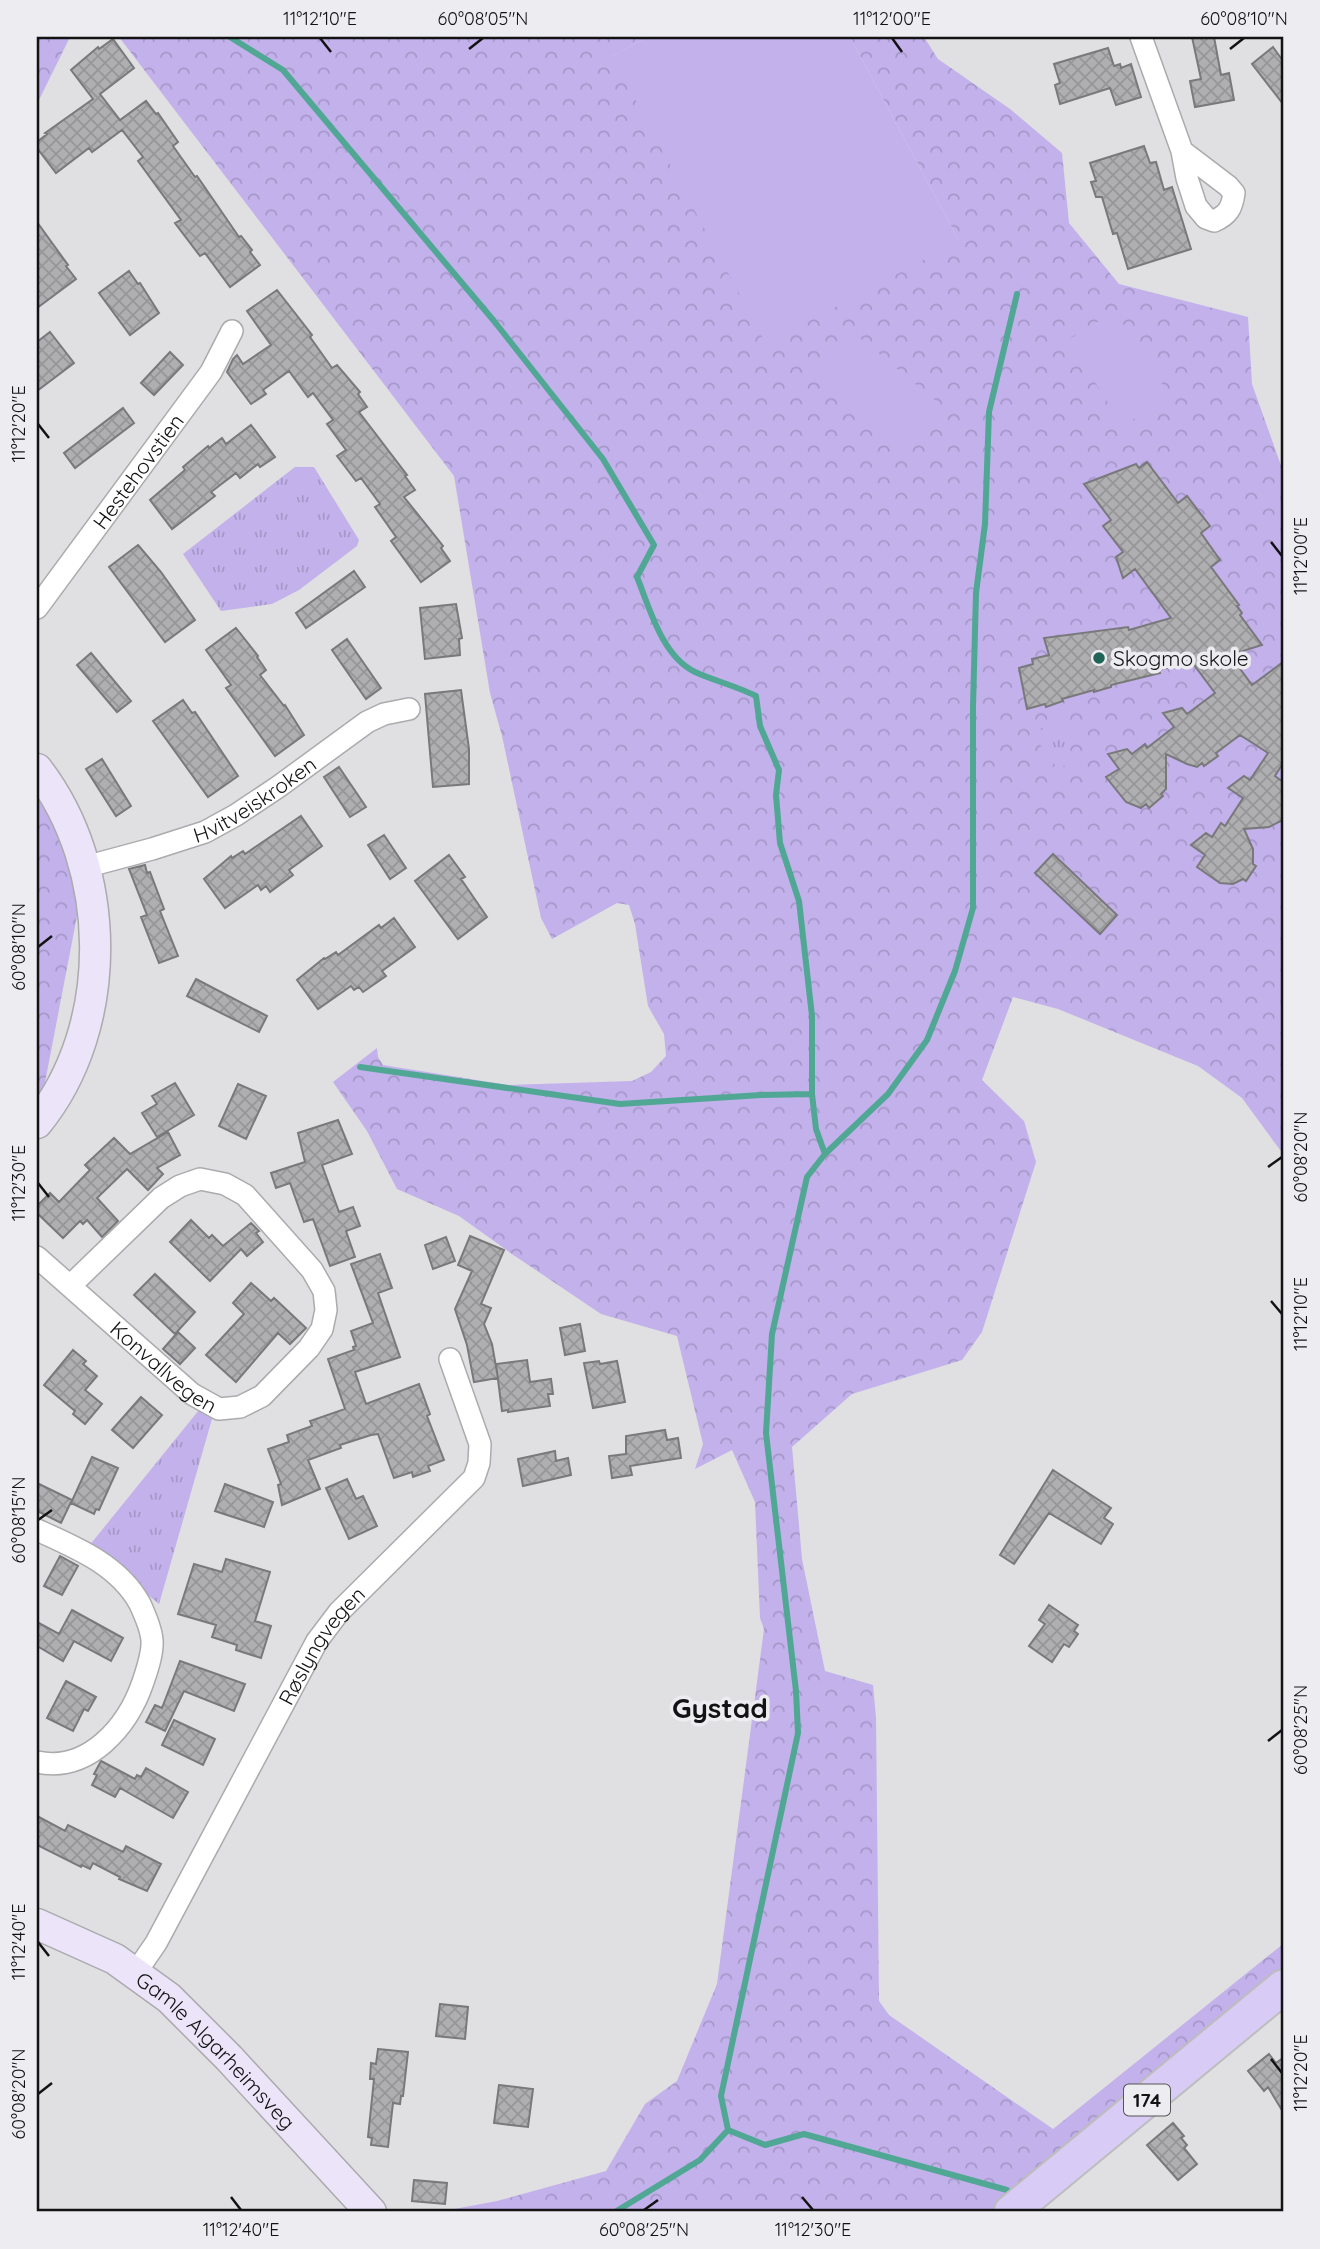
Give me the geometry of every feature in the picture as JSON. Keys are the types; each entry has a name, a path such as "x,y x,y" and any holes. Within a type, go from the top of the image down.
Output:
{"main road":[{"path":"37,769 60,803 85,867 96,936 95,970 76,1053 66,1079 37,1123"},
{"name":"Gamle Algarheimsveg","path":"37,1924 95,1948 142,1963 371,2212"},
{"name":"174","path":"1011,2212 1283,1987"}],"street":[{"path":"1141,37 1182,151"},
{"name":"Hestehovstien","path":"37,608 211,372 232,331"},
{"name":"Hvitveiskroken","path":"85,867 205,832 278,787 367,722 384,714 409,709"},
{"name":"Konvallvegen","path":"37,1257 192,1394 219,1409 240,1406 262,1395 309,1348 322,1329 326,1310 324,1290 312,1270 245,1195 225,1184 200,1180 180,1186 161,1198 70,1286"},
{"name":"Røslyngvegen","path":"142,1963 156,1943 317,1641 339,1612 474,1478 480,1463 480,1444 450,1359"},
{"path":"37,1530 83,1552 115,1574 139,1602 152,1642 140,1692 127,1719 115,1733 85,1756 60,1764 37,1762"}],"green space":[{"path":"37,37 70,37 37,104"},
{"path":"119,37 648,37 612,56 959,241 850,37 924,37 938,59 1010,109 1062,153 1069,223 1119,284 1248,317 1252,384 1283,471 1283,1154 1242,1098 1198,1066 1058,1009 1013,997 982,1080 1024,1121 1036,1162 982,1332 962,1360 852,1394 792,1447 802,1559 825,1671 873,1685 876,1718 879,2001 889,2015 1053,2129 1283,1944 1283,1990 1013,2212 438,2212 497,2201 606,2171 645,2104 677,2081 717,1984 764,1629 760,1618 755,1502 732,1450 695,1469 703,1444 677,1336 601,1314 459,1216 397,1189 367,1131 333,1082 377,1048 383,1065 508,1085 632,1081 651,1072 666,1056 664,1034 648,1006 635,924 629,905 617,903 552,939 541,918 502,736 490,693 454,476"},
{"path":"648,37 850,37 959,241 766,344 612,56"},
{"path":"1115,311 1170,396 1123,426 1068,340"},
{"path":"848,328 947,410 905,457 809,374"},
{"path":"295,467 314,467 359,540 357,546 299,590 272,604 221,611 183,554"},
{"path":"1068,723 1066,765 1057,768 1032,733 1050,724"},
{"path":"37,783 82,890 42,1098 37,1094"},
{"path":"199,1410 212,1419 159,1604 89,1546"}],"building":[{"path":"1192,37 1214,37 1221,75 1229,73 1234,100 1195,107 1190,81 1201,79"},
{"path":"113,39 134,68 100,94 120,120 146,101 156,114 158,113 178,142 173,146 239,237 241,236 252,250 250,252 260,265 230,287 205,253 200,256 175,223 181,220 138,161 143,157 122,130 92,152 89,148 56,173 37,148 37,142 47,134 45,133 93,99 71,70 98,47 99,49"},
{"path":"1273,47 1283,61 1283,104 1252,64"},
{"path":"1108,48 1114,66 1120,64 1121,68 1131,64 1141,97 1116,105 1110,88 1060,104 1055,85 1060,83 1054,64"},
{"path":"1144,146 1150,163 1156,162 1164,190 1172,187 1191,249 1128,269 1117,233 1113,234 1102,197 1096,197 1091,182 1096,181 1090,163"},
{"path":"37,222 76,279 37,308"},
{"path":"129,271 159,313 130,335 99,293"},
{"path":"277,290 312,335 310,337 332,368 337,365 360,392 358,394 367,407 359,412 407,475 405,476 415,490 404,497 443,546 441,548 450,561 421,582 391,541 396,537 375,507 380,504 361,478 356,481 337,456 346,450 327,424 333,420 313,393 308,397 289,371 263,390 266,394 251,404 227,372 237,355 243,364 271,345 247,311"},
{"path":"50,332 74,363 37,391 37,342"},
{"path":"170,352 183,365 154,395 141,383"},
{"path":"123,408 134,423 75,468 64,453"},
{"path":"251,425 275,457 260,467 258,464 240,478 236,473 211,492 215,496 172,529 150,500 208,446 209,448 222,438 226,444"},
{"path":"1147,462 1178,503 1187,496 1210,526 1201,533 1220,560 1211,567 1239,605 1237,606 1242,613 1240,615 1262,645 1230,655 1252,685 1283,662 1283,763 1275,776 1283,782 1283,820 1269,827 1244,829 1253,849 1253,864 1256,866 1246,881 1243,879 1233,884 1220,883 1197,867 1205,855 1191,845 1206,833 1212,837 1221,823 1225,826 1243,798 1228,788 1244,776 1250,780 1268,753 1240,735 1204,766 1202,763 1197,767 1187,764 1166,754 1166,789 1161,794 1163,796 1149,808 1146,804 1141,808 1126,802 1106,777 1119,769 1108,754 1127,749 1132,754 1145,744 1147,748 1174,727 1163,713 1182,708 1187,714 1215,693 1191,661 1159,670 1160,673 1062,699 1063,701 1046,707 1045,704 1027,709 1019,668 1033,664 1032,659 1049,655 1044,638 1128,627 1129,630 1171,618 1135,569 1123,578 1116,557 1123,552 1103,526 1111,520 1084,484 1136,464 1139,468"},
{"path":"138,545 195,620 165,642 109,567"},
{"path":"354,571 365,587 306,628 296,613"},
{"path":"456,604 462,638 459,639 460,655 425,659 420,608"},
{"path":"236,628 266,670 260,675 285,705 304,735 275,756 226,688 231,685 206,650"},
{"path":"347,639 381,688 366,699 332,650"},
{"path":"91,653 131,701 117,712 77,665"},
{"path":"461,690 469,749 469,784 433,787 425,694"},
{"path":"183,700 192,713 195,712 238,776 208,797 153,721"},
{"path":"102,759 131,806 116,816 86,769"},
{"path":"339,767 366,807 350,817 324,777"},
{"path":"301,816 322,846 289,870 293,875 270,892 266,886 261,890 258,885 225,908 204,879 231,856 232,858 243,851 245,854"},
{"path":"384,835 406,868 390,879 368,845"},
{"path":"1053,854 1117,915 1100,934 1035,873"},
{"path":"449,855 465,877 461,879 487,917 458,939 415,881"},
{"path":"145,865 164,909 160,911 178,956 159,963 141,917 147,915 129,869"},
{"path":"394,918 415,947 382,971 386,976 363,992 359,987 354,990 351,986 318,1009 297,980 324,958 336,952 338,955 379,925 381,928"},
{"path":"196,979 267,1016 259,1032 187,996"},
{"path":"175,1083 194,1115 157,1137 142,1113 157,1104 152,1096"},
{"path":"238,1084 266,1096 246,1139 219,1126"},
{"path":"338,1120 352,1154 322,1165 339,1212 353,1207 360,1226 346,1231 355,1257 330,1266 313,1219 304,1222 290,1183 276,1188 271,1173 305,1162 298,1133"},
{"path":"168,1132 180,1155 157,1168 163,1174 148,1190 127,1169 97,1198 118,1221 102,1237 87,1220 83,1224 80,1221 63,1238 37,1213 37,1206 50,1193 59,1202 90,1170 85,1165 114,1138 130,1154"},
{"path":"191,1220 209,1238 212,1235 223,1246 251,1223 259,1231 256,1233 263,1242 247,1256 241,1249 210,1281 170,1242"},
{"path":"470,1236 504,1250 481,1304 491,1308 484,1324 492,1344 498,1378 474,1382 467,1345 455,1309 472,1271 458,1265"},
{"path":"446,1237 455,1261 433,1269 425,1245"},
{"path":"380,1254 392,1288 378,1293 400,1357 355,1372 366,1404 419,1384 430,1414 427,1416 444,1460 428,1466 430,1471 413,1477 412,1472 394,1478 378,1434 371,1435 340,1445 341,1448 308,1460 320,1489 282,1505 278,1485 281,1484 268,1449 289,1442 287,1435 312,1426 310,1421 345,1409 328,1359 354,1350 353,1347 356,1346 351,1331 373,1323 351,1264"},
{"path":"155,1274 195,1312 175,1334 134,1295"},
{"path":"251,1283 271,1301 274,1298 306,1328 290,1344 278,1333 236,1382 206,1355 244,1314 233,1303"},
{"path":"580,1324 585,1351 565,1355 560,1328"},
{"path":"178,1332 195,1348 180,1364 163,1349"},
{"path":"73,1350 86,1361 83,1364 97,1376 85,1390 102,1404 85,1424 73,1414 75,1411 44,1385"},
{"path":"527,1360 530,1382 551,1379 553,1394 548,1394 550,1406 502,1411 496,1364"},
{"path":"599,1361 600,1364 617,1361 625,1402 593,1408 584,1363"},
{"path":"141,1397 162,1415 133,1448 112,1430"},
{"path":"665,1430 667,1440 678,1438 681,1458 630,1466 632,1475 612,1478 609,1456 626,1454 626,1436"},
{"path":"555,1451 556,1461 568,1458 571,1475 523,1486 518,1459"},
{"path":"92,1457 118,1468 99,1510 96,1509 94,1514 71,1503"},
{"path":"1053,1470 1111,1508 1104,1518 1113,1524 1101,1544 1049,1513 1014,1564 1000,1555"},
{"path":"347,1479 356,1499 363,1496 377,1526 349,1539 326,1488"},
{"path":"37,1483 72,1500 61,1523 37,1511"},
{"path":"225,1484 273,1502 264,1527 215,1511"},
{"path":"60,1556 78,1566 62,1595 44,1586"},
{"path":"226,1559 270,1572 255,1621 271,1626 261,1658 236,1650 237,1645 212,1637 216,1625 178,1614 194,1564 222,1572"},
{"path":"1049,1605 1078,1625 1074,1631 1078,1634 1069,1647 1064,1644 1052,1662 1029,1646 1045,1624 1039,1620"},
{"path":"72,1610 123,1638 111,1661 74,1641 63,1661 37,1646 37,1622 59,1634"},
{"path":"180,1661 245,1684 234,1711 184,1691 165,1731 146,1722 155,1705 162,1708"},
{"path":"66,1681 96,1697 88,1711 84,1709 73,1731 47,1718"},
{"path":"174,1720 215,1739 203,1765 162,1745"},
{"path":"101,1761 135,1779 137,1775 141,1777 146,1768 188,1792 173,1818 120,1788 115,1797 92,1785"},
{"path":"37,1816 65,1831 68,1825 123,1852 126,1846 161,1864 147,1891 119,1879 120,1877 93,1863 90,1869 82,1865 81,1867 37,1845"},
{"path":"440,2004 468,2007 465,2039 436,2036"},
{"path":"378,2049 408,2052 403,2096 400,2104 393,2103 388,2147 371,2145 372,2138 368,2137 374,2079 370,2079 371,2063 376,2064"},
{"path":"1269,2054 1276,2063 1283,2058 1283,2112 1268,2087 1264,2091 1248,2071"},
{"path":"499,2085 533,2089 528,2127 494,2123"},
{"path":"1173,2123 1184,2136 1181,2138 1187,2145 1184,2148 1197,2164 1178,2180 1147,2145"},
{"path":"414,2180 447,2183 445,2204 412,2201"}],"waterway":[{"path":"230,37 283,70 494,321 603,459 654,545 637,577 658,630 674,655 695,672 756,696 760,726 779,770 776,795 780,843 799,901 812,1016 812,1094 816,1129 825,1154"},
{"path":"728,2130 721,2096 798,1733 796,1691 766,1433 772,1334 807,1177 825,1154 888,1094 927,1040 955,971 973,908 976,593 985,524 989,412 1017,294"},
{"path":"360,1067 620,1104 812,1094"},
{"path":"728,2130 765,2145 804,2134 1007,2190"},
{"path":"615,2212 700,2160 728,2130"}],"place":[{"name":"Skogmo skole","path":"1099,658"}],"district":[{"name":"Gystad","path":"720,1707"}]}
